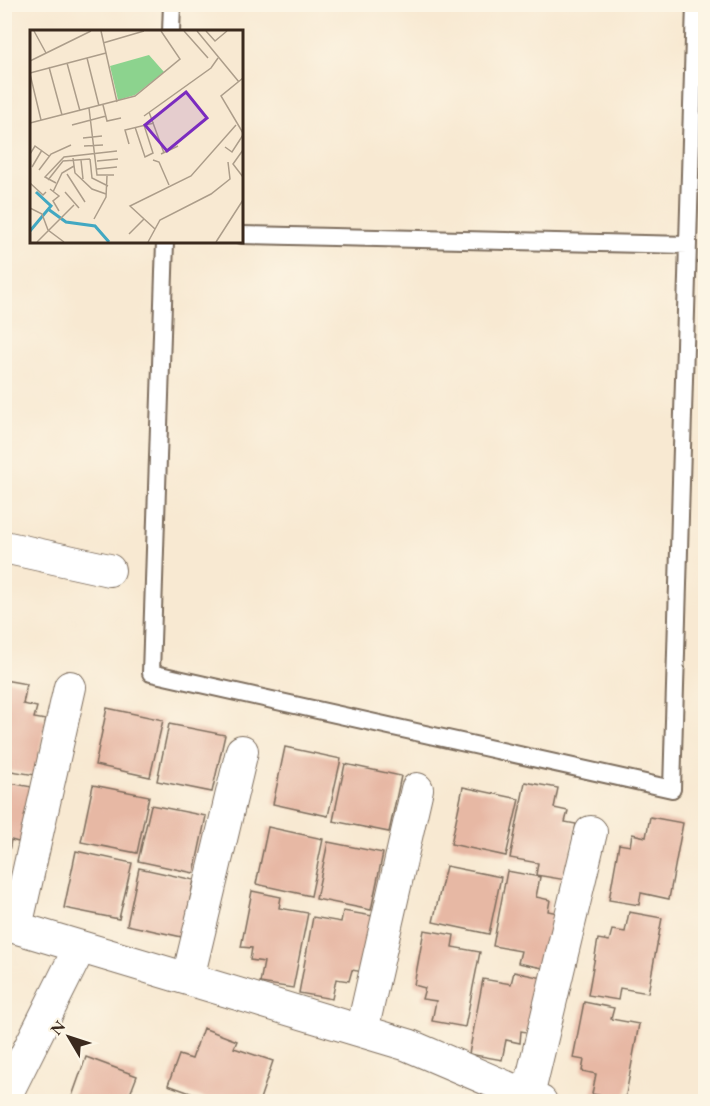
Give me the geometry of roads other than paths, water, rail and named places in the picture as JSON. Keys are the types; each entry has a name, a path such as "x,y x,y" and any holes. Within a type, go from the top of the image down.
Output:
{"street":[{"path":"4,547 109,570"},
{"path":"69,687 10,926 408,1045 534,1099 591,832"},
{"path":"188,978 242,751"},
{"path":"362,1031 417,789"},
{"path":"4,1099 80,947"}],"lane":[{"path":"171,30 172,4"},
{"path":"165,243 152,673 672,789 695,4"},
{"path":"243,235 688,245"}]}
